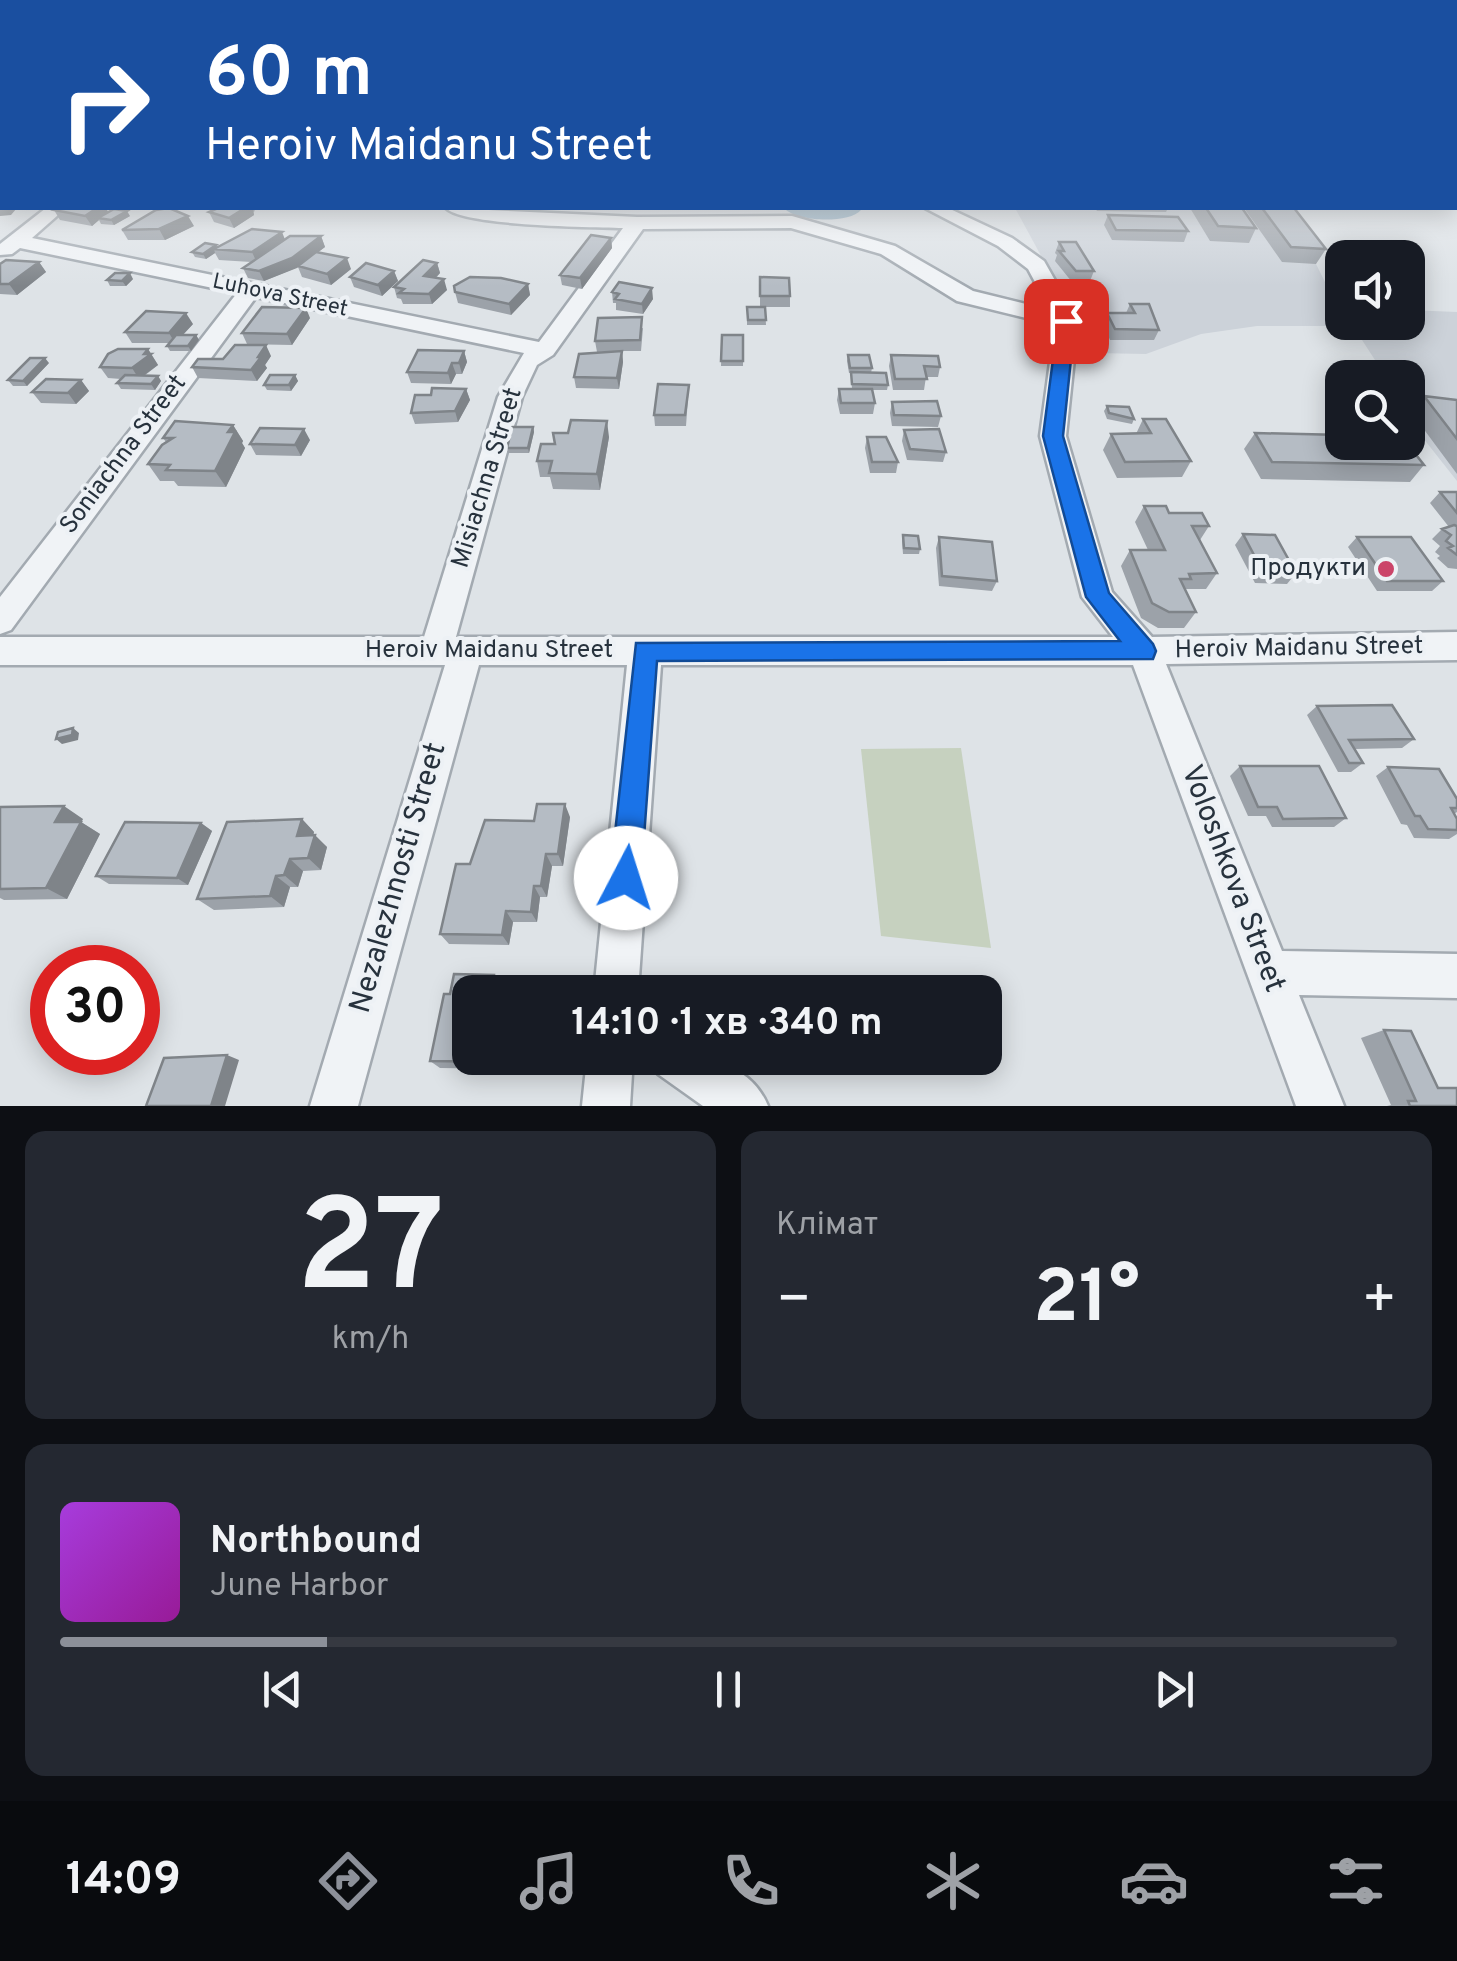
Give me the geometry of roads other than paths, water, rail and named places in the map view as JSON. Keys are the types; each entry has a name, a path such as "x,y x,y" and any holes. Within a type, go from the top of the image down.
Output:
{"street":[{"path":"8,248 54,210"},
{"path":"467,210 513,217 637,223 764,220 826,229 888,250 965,296 1066,321"},
{"path":"938,210 1005,242 1037,266 1066,321"},
{"name":"Misiachna Street","path":"451,651 510,397 527,361 545,350 637,223"},
{"name":"Luhova Street","path":"8,248 250,290 545,350"},
{"name":"Soniachna Street","path":"0,621 250,290"},
{"name":"Voloshkova Street","path":"1066,321 1053,436 1098,597 1144,651 1320,1106"},
{"name":"Heroiv Maidanu Street","path":"0,651 1144,651 1457,646"},
{"name":"Nezalezhnosti Street","path":"334,1106 451,651"},
{"path":"617,975 645,651"},
{"path":"1269,974 1457,976"},
{"path":"606,1106 609,1075"},
{"path":"699,1075 744,1106"}],"place":[{"name":"Продукти","path":"1386,569"}]}
